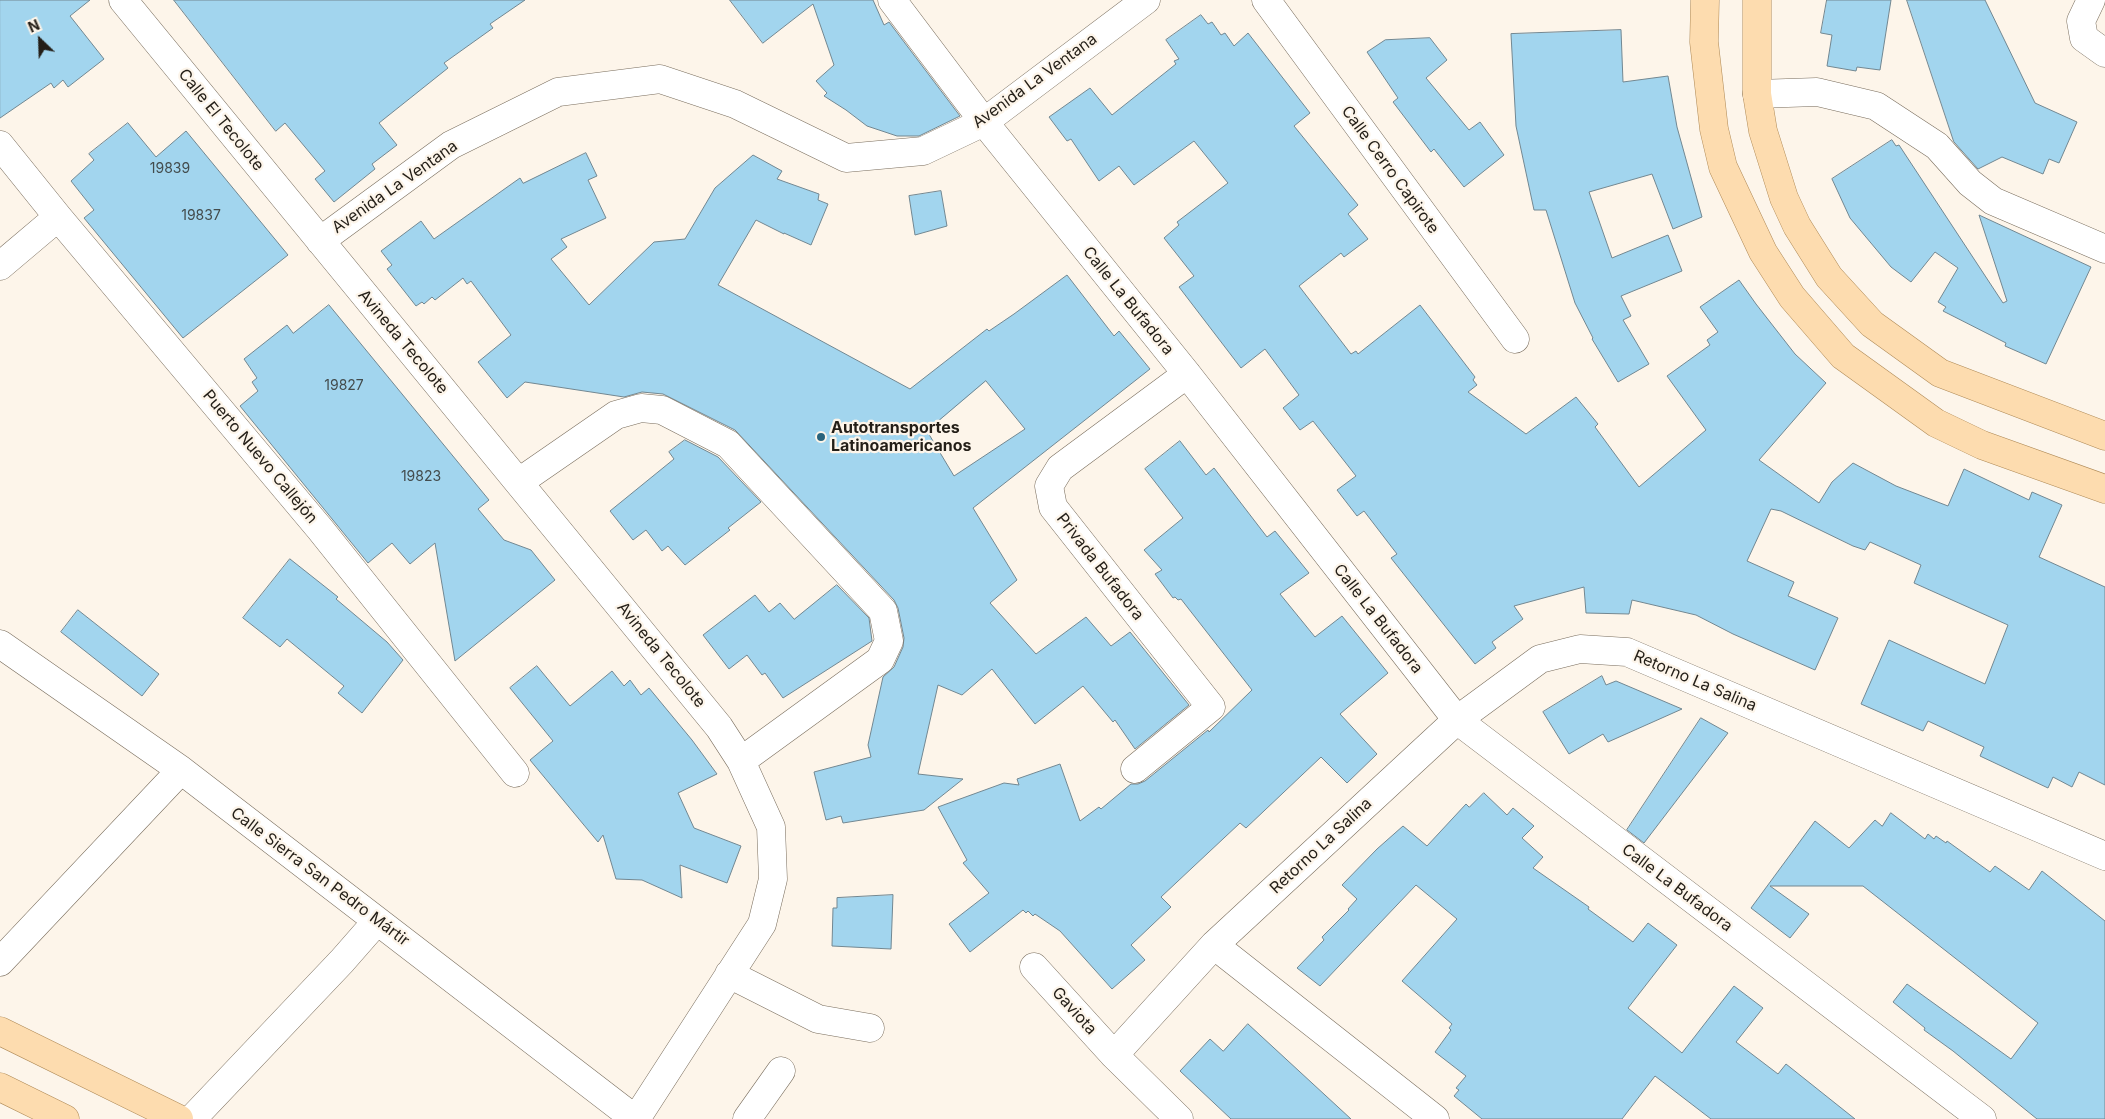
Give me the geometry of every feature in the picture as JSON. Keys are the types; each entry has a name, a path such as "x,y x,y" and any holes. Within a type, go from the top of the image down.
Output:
{"main road":[{"path":"1705,0 1704,42 1714,129 1723,167 1762,252 1792,297 1843,356 1936,423 1982,445 2105,489"},
{"path":"1757,0 1757,94 1763,131 1784,198 1797,226 1829,277 1872,324 1940,373 2105,436"},
{"path":"0,1031 179,1119"},
{"path":"0,1087 65,1119"}],"street":[{"name":"Calle El Tecolote","path":"123,0 320,241"},
{"name":"Calle La Bufadora","path":"892,0 984,122 1187,374 1457,720 1982,1119"},
{"name":"Avenida La Ventana","path":"320,241 451,145 558,92 660,79 735,104 846,158 923,151 984,122 1146,0"},
{"name":"Calle Cerro Capirote","path":"1266,0 1515,340"},
{"path":"2091,0 2081,21 2084,38 2105,53"},
{"path":"1757,94 1818,92 1876,106 1937,146 1970,183 1993,200 2105,249"},
{"name":"Puerto Nuevo Callejón","path":"0,145 320,530 515,773"},
{"path":"0,266 58,217"},
{"name":"Avineda Tecolote","path":"320,241 719,726 741,761 770,827 773,878 762,924 635,1119"},
{"name":"Privada Bufadora","path":"1135,769 1211,707 1053,507 1049,486 1060,468 1187,374"},
{"path":"519,482 616,415 641,408 662,410 728,444 883,611 889,641 880,660 741,761"},
{"name":"Calle Sierra San Pedro Mártir","path":"0,644 181,770 635,1119"},
{"name":"Retorno La Salina","path":"1114,1055 1214,945 1457,720 1540,659 1580,649 1627,652 2105,856"},
{"path":"0,962 181,770"},
{"path":"192,1119 377,921"},
{"path":"1214,945 1435,1119"},
{"name":"Gaviota","path":"1034,967 1114,1055 1179,1119"},
{"path":"729,974 818,1019 870,1028"},
{"path":"747,1119 781,1071"}],"building":[{"path":"0,0 90,0 70,16 104,59 68,87 63,80 54,88 51,83 0,118"},
{"path":"174,0 525,0 490,24 493,28 444,63 448,68 379,123 397,145 372,164 375,169 334,202 315,179 325,171 285,123 276,131"},
{"path":"730,0 873,0 884,25 889,22 960,116 919,136 897,136 867,126 824,96 827,93 816,81 834,65 813,4 763,43"},
{"path":"1827,0 1891,0 1880,70 1857,67 1856,71 1827,66 1832,35 1821,33"},
{"path":"1907,0 1985,0 2035,103 2077,122 2059,163 2049,159 2043,174 2002,157 1978,169 1954,142"},
{"path":"1201,15 1208,24 1212,22 1221,35 1225,33 1234,46 1248,33 1310,113 1294,126 1358,205 1348,214 1368,239 1344,257 1341,253 1299,286 1351,354 1356,351 1358,354 1420,305 1475,377 1473,380 1477,385 1468,392 1526,434 1576,397 1598,424 1595,427 1639,487 1706,430 1667,376 1710,345 1707,340 1718,332 1700,307 1739,280 1795,354 1826,383 1759,460 1819,503 1832,482 1853,463 1896,486 1948,506 1964,469 2029,500 2032,492 2062,505 2039,557 2105,587 2105,785 2079,772 2072,787 2053,777 2048,788 1980,756 1984,747 1928,721 1923,731 1861,704 1889,640 1985,684 2008,625 1914,583 1921,565 1870,542 1865,550 1853,546 1781,511 1771,509 1747,561 1794,582 1788,596 1838,618 1815,670 1733,634 1696,615 1632,600 1629,614 1586,613 1584,587 1514,606 1523,619 1492,642 1496,648 1475,664 1391,558 1397,554 1364,511 1357,516 1337,490 1356,476 1313,421 1300,430 1283,408 1299,395 1265,349 1241,368 1179,287 1194,276 1164,238 1179,225 1177,222 1228,183 1194,141 1134,185 1119,166 1099,181 1071,139 1067,141 1049,117 1090,88 1112,115 1176,64 1174,61 1179,59 1166,40"},
{"path":"1621,30 1623,82 1668,76 1677,127 1702,217 1673,229 1652,174 1589,192 1612,258 1668,235 1682,271 1621,296 1631,316 1623,320 1649,364 1618,382 1592,339 1575,303 1546,210 1534,210 1516,126 1511,34"},
{"path":"1430,38 1447,60 1426,78 1469,130 1480,122 1504,155 1464,187 1434,149 1431,152 1393,102 1398,98 1367,52 1385,40"},
{"path":"128,123 156,157 186,131 288,255 183,338 84,218 94,210 71,181 94,160 89,154"},
{"path":"1892,140 1896,146 1899,145 2003,303 2007,301 1979,215 2091,267 2046,364 2005,346 2006,343 1943,311 1946,307 1938,302 1958,268 1935,252 1911,282 1891,267 1850,218 1832,179"},
{"path":"586,153 597,176 588,180 606,218 561,239 567,247 551,259 589,305 654,242 685,239 715,188 753,155 782,171 777,179 819,194 818,200 828,204 811,245 756,220 718,285 910,389 987,329 989,331 1067,275 1114,336 1119,331 1150,369 973,508 1017,580 990,603 1036,654 1086,617 1111,646 1130,632 1189,705 1135,749 1115,720 1113,722 1083,686 1035,724 992,669 962,695 938,685 918,774 963,779 924,810 843,823 841,816 826,820 814,772 871,757 868,745 883,677 894,667 903,647 904,638 898,608 894,600 735,430 663,394 642,392 624,397 525,382 507,398 478,362 511,335 471,281 467,284 463,278 435,300 432,297 424,304 422,302 416,306 387,269 392,265 381,251 421,221 434,239 520,178 523,183","holes":["986,381 1025,429 954,476 927,431"]},
{"path":"941,191 947,226 915,235 909,196"},
{"path":"329,305 489,500 478,509 504,540 531,550 555,580 455,661 435,543 410,564 392,543 368,563 240,406 258,391 252,382 257,378 244,359 287,325 293,333"},
{"path":"685,440 718,457 761,502 728,528 730,530 685,565 668,546 662,551 646,530 633,540 610,511 674,459 669,452"},
{"path":"1180,441 1206,475 1214,468 1267,537 1275,531 1309,573 1280,594 1315,637 1342,616 1388,673 1340,714 1377,754 1347,783 1321,757 1246,828 1240,823 1161,897 1171,907 1131,945 1145,960 1112,989 1060,931 1035,914 1033,916 1028,911 1026,913 1023,910 970,952 949,924 989,893 963,863 967,860 938,807 1004,783 1019,785 1017,779 1060,764 1080,821 1099,807 1101,809 1131,784 1145,781 1208,730 1209,732 1252,690 1181,599 1173,598 1155,574 1162,570 1144,550 1183,518 1145,469"},
{"path":"290,559 338,597 336,599 387,642 403,660 362,713 338,693 344,686 287,639 280,647 243,618"},
{"path":"837,585 869,618 872,641 783,698 765,673 762,675 747,655 729,669 703,635 755,595 769,612 780,603 794,619"},
{"path":"78,610 159,674 142,696 61,632"},
{"path":"537,666 570,706 612,671 624,686 630,680 641,695 649,688 717,774 678,793 694,828 741,846 727,883 680,865 682,898 642,880 616,879 603,835 598,842 530,760 553,741 510,688"},
{"path":"1602,676 1606,685 1616,681 1682,709 1608,742 1603,734 1569,754 1543,712"},
{"path":"1701,718 1728,733 1644,843 1627,830"},
{"path":"1484,793 1507,815 1513,808 1534,826 1522,838 1543,857 1533,868 1589,907 1588,909 1633,942 1648,923 1677,945 1628,1008 1682,1053 1734,986 1763,1008 1736,1042 1778,1074 1786,1064 1855,1119 1711,1119 1655,1076 1622,1119 1482,1119 1454,1096 1459,1090 1456,1088 1466,1076 1435,1052 1451,1030 1449,1028 1452,1024 1402,981 1457,919 1416,885 1320,986 1297,968 1324,940 1322,937 1349,910 1357,899 1342,885 1377,849 1403,826 1427,846 1466,804 1469,807"},
{"path":"1891,813 1925,839 1928,834 1934,839 1936,836 1946,843 1947,841 1990,872 1995,866 2029,890 2042,871 2105,921 2105,1119 2037,1119 1924,1030 1925,1028 1893,1002 1907,984 2011,1059 2038,1023 1863,886 1770,886 1809,914 1790,938 1751,908 1815,821 1849,848 1875,820 1882,826"},
{"path":"893,895 891,949 832,946 833,908 837,908 837,898"},
{"path":"1248,1024 1351,1119 1231,1119 1180,1071 1210,1039 1223,1051"}],"place":[{"name":"Autotransportes Latinoamericanos","path":"821,437"}]}
